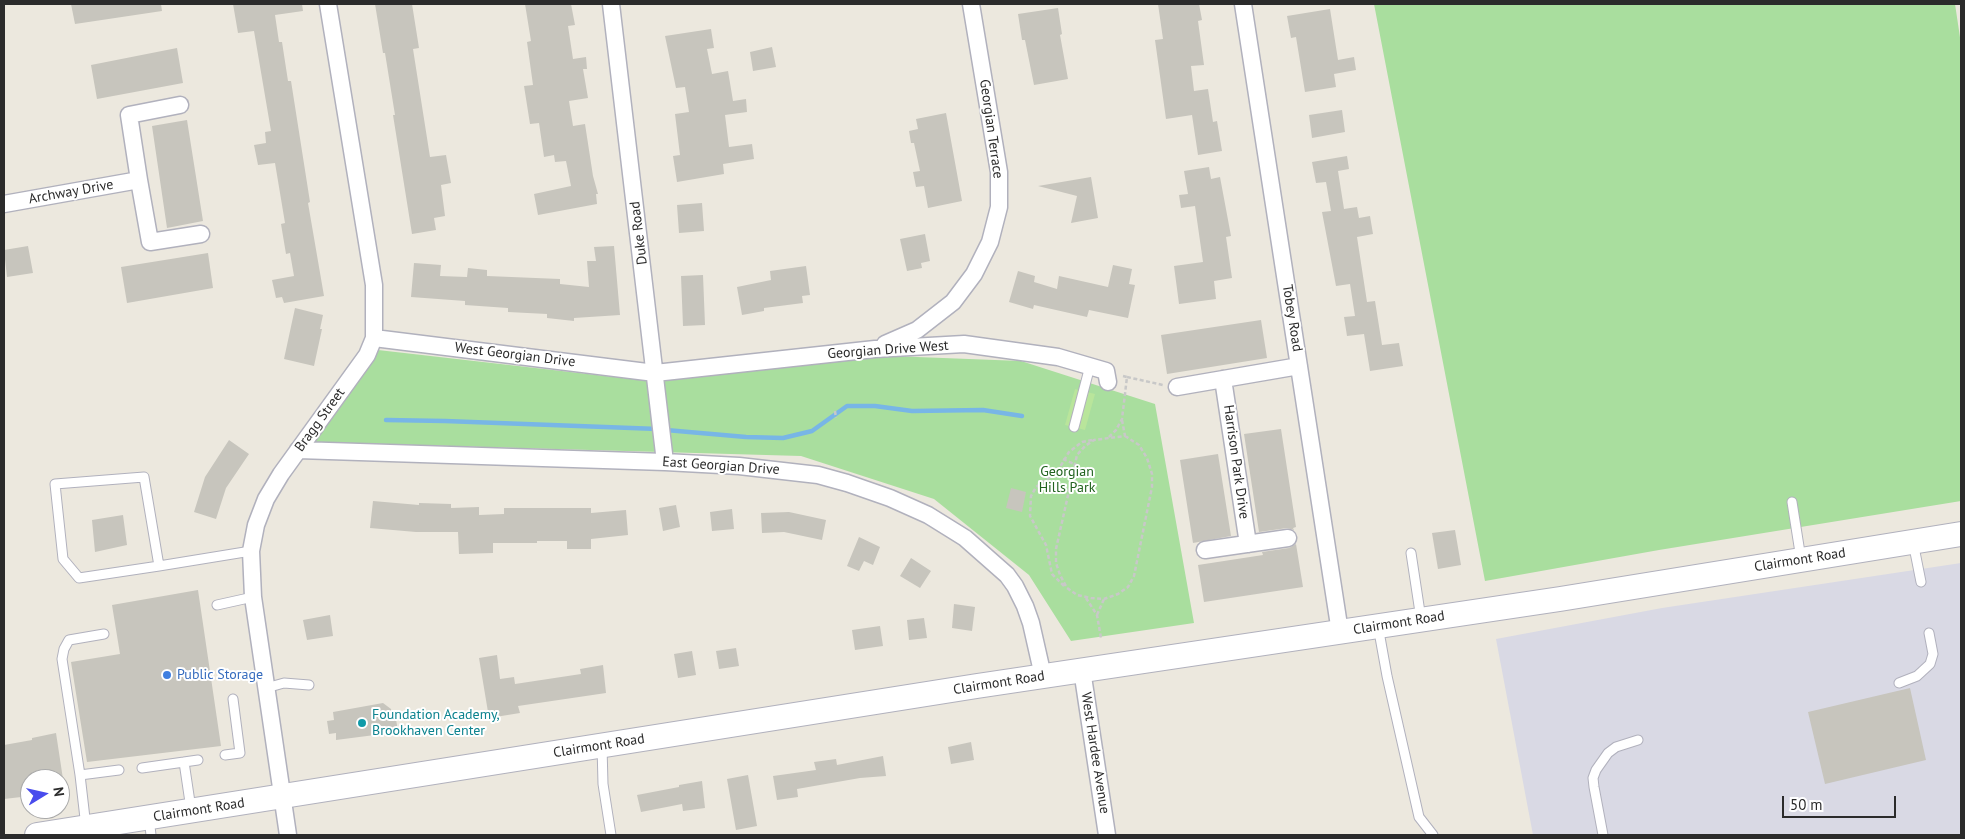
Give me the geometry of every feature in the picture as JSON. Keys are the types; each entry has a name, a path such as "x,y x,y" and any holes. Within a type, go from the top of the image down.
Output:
{"main road":[{"name":"Clairmont Road","path":"41,835 86,828 150,827 191,812 1043,676 1421,620 1961,534"}],"street":[{"name":"Bragg Street","path":"288,835 253,597 251,551 256,525 266,499 298,450 367,355 374,338 374,285 328,4"},
{"name":"Duke Road","path":"611,4 665,462"},
{"name":"Georgian Terrace","path":"875,348 917,330 953,302 974,274 990,242 999,207 999,172 971,4"},
{"name":"Tobey Road","path":"1243,4 1340,632"},
{"path":"180,106 129,115 139,180 150,242 201,234"},
{"name":"Archway Drive","path":"4,204 139,180"},
{"name":"West Georgian Drive","path":"374,338 655,373"},
{"name":"Georgian Drive West","path":"655,373 875,348 964,344 1058,357 1090,366 1107,377"},
{"path":"1177,387 1299,366"},
{"name":"Harrison Park Drive","path":"1223,379 1248,544"},
{"name":"East Georgian Drive","path":"298,450 665,462 757,467 818,475 890,498 928,515 965,538 1006,575 1015,586 1031,622 1043,676"},
{"path":"1206,550 1288,538"},
{"name":"West Hardee Avenue","path":"1082,670 1107,835"}],"lane":[{"path":"1074,427 1090,366"},
{"path":"159,566 144,476 55,484 63,558 79,578 159,566 251,551"},
{"path":"1792,502 1801,560"},
{"path":"1913,542 1921,582"},
{"path":"1411,553 1421,620"},
{"path":"217,605 253,597"},
{"path":"1378,626 1387,676 1419,817 1433,835"},
{"path":"1899,683 1917,676 1930,664 1933,654 1930,633"},
{"path":"86,828 80,775 62,659 64,649 69,640 104,634"},
{"path":"266,688 284,683 309,686"},
{"path":"225,755 240,753 233,699"},
{"path":"1603,835 1593,778 1596,770 1608,753 1616,747 1638,740"},
{"path":"602,746 601,767 611,835"},
{"path":"142,768 198,760"},
{"path":"184,762 191,812"},
{"path":"80,775 119,770"}],"path":[{"path":"1107,377 1127,377 1177,387"},
{"path":"1125,436 1122,419 1127,377"},
{"path":"835,411 836,418"},
{"path":"1109,437 1116,430 1122,419"},
{"path":"1125,436 1139,445 1147,458 1152,474 1152,487 1134,576 1128,587 1118,594 1104,599 1086,598 1077,595 1067,588 1052,574 1043,536 1030,516 1029,506 1031,496 1036,487 1057,472 1063,459 1082,442 1109,437 1125,436"},
{"path":"1067,588 1060,576 1056,549 1077,455 1094,440"},
{"path":"1063,459 1074,464"},
{"path":"1048,558 1056,558"},
{"path":"1086,598 1097,615 1101,638"},
{"path":"1097,615 1104,599"}],"shaded area":[{"path":"1961,563 1961,835 1533,835 1496,639 1662,608"}],"green space":[{"path":"1374,4 1955,4 1961,44 1961,501 1659,550 1485,581"},
{"name":"Georgian Hills Park","path":"378,350 649,381 891,356 1021,361 1155,404 1194,623 1071,641 1029,575 934,499 801,456 309,442"},
{"path":"1075,389 1095,394 1085,430 1065,425"}],"building":[{"path":"71,4 161,4 162,11 75,24"},
{"path":"233,4 302,4 303,11 275,15 279,42 282,42 288,81 291,81 310,202 308,203 324,296 284,303 282,297 276,298 272,280 294,276 290,253 286,254 281,224 285,223 275,163 258,165 254,145 266,143 265,132 271,131 254,31 238,33"},
{"path":"375,4 412,4 419,48 413,49 430,157 446,155 451,183 441,185 445,216 434,218 436,230 412,234 393,115 395,115"},
{"path":"525,4 571,4 575,25 568,26 573,59 586,57 587,69 583,69 588,98 569,101 573,126 585,124 593,176 598,194 596,194 597,204 538,215 534,194 571,186 566,161 555,162 554,155 544,157 539,123 530,124 524,86 533,85 527,42 531,41"},
{"path":"1158,4 1199,4 1202,20 1198,21 1204,65 1191,66 1194,91 1208,89 1213,122 1217,121 1222,151 1198,155 1192,115 1166,119 1155,40 1163,39"},
{"path":"1058,8 1062,34 1060,35 1068,79 1034,85 1025,40 1022,40 1018,14"},
{"path":"1330,9 1338,60 1354,57 1356,70 1334,74 1336,87 1305,92 1296,37 1291,38 1287,16"},
{"path":"711,29 714,48 707,49 712,74 728,71 733,101 746,99 747,112 725,115 729,147 752,144 754,159 723,164 724,174 677,182 673,156 680,155 675,114 689,112 685,87 676,88 665,36"},
{"path":"772,47 776,67 753,71 750,52"},
{"path":"177,48 183,83 97,99 91,65"},
{"path":"1342,110 1345,132 1312,138 1309,115"},
{"path":"946,113 962,201 928,208 924,186 916,187 913,172 920,171 914,143 911,143 909,131 918,129 916,119"},
{"path":"187,120 203,221 167,228 152,126"},
{"path":"1347,156 1349,169 1338,171 1344,209 1357,207 1359,218 1370,216 1373,234 1357,237 1367,302 1375,301 1382,345 1399,343 1403,366 1370,371 1364,334 1347,336 1344,317 1355,316 1350,284 1336,286 1322,212 1331,211 1326,182 1316,183 1312,162"},
{"path":"1209,167 1211,179 1220,177 1231,236 1226,237 1232,278 1214,281 1216,299 1179,304 1174,266 1203,262 1195,206 1181,208 1179,195 1188,194 1184,171"},
{"path":"1091,177 1098,218 1071,223 1077,196 1038,186"},
{"path":"702,203 704,231 679,233 677,205"},
{"path":"925,234 930,261 921,263 922,268 907,271 900,239"},
{"path":"28,246 33,273 7,277 4,250"},
{"path":"614,246 620,315 574,318 574,321 547,318 547,314 508,312 508,308 465,305 465,301 411,297 414,263 441,265 440,276 467,277 468,268 487,270 487,276 560,279 560,284 589,287 587,261 596,261 594,247"},
{"path":"208,253 213,288 127,303 121,267"},
{"path":"1113,265 1132,269 1129,284 1135,285 1128,318 1089,310 1087,317 1034,305 1033,309 1009,302 1018,271 1035,276 1034,282 1057,289 1059,276 1108,287"},
{"path":"806,266 810,295 802,296 803,303 764,308 764,311 742,315 737,287 771,280 770,271"},
{"path":"703,275 705,325 683,326 681,276"},
{"path":"295,308 323,315 314,366 284,359"},
{"path":"1261,320 1267,358 1167,374 1161,335"},
{"path":"1281,429 1296,527 1293,528 1294,530 1287,528 1259,532 1244,434"},
{"path":"229,440 249,454 226,488 216,519 194,512 205,477"},
{"path":"1218,454 1231,536 1193,543 1180,460"},
{"path":"1011,488 1026,492 1022,512 1006,508"},
{"path":"373,501 419,505 419,503 451,504 451,508 479,507 479,515 504,514 504,508 591,508 591,513 626,510 628,535 591,539 591,549 567,549 567,541 537,541 537,543 493,543 493,553 459,554 458,532 416,532 370,528"},
{"path":"676,505 680,527 663,531 659,508"},
{"path":"732,509 734,529 712,531 710,512"},
{"path":"789,512 826,520 822,540 784,532 762,533 761,513"},
{"path":"123,515 127,545 95,552 92,520"},
{"path":"1455,530 1461,565 1438,569 1432,533"},
{"path":"859,537 880,547 873,565 864,561 859,571 847,566"},
{"path":"1296,544 1303,587 1204,602 1198,565 1263,555 1262,552 1289,548"},
{"path":"911,558 931,571 920,588 900,576"},
{"name":"Public Storage","path":"198,590 221,746 87,762 71,662 120,654 112,605"},
{"path":"954,604 975,607 972,631 952,628"},
{"path":"330,615 333,636 307,640 303,620"},
{"path":"924,618 927,638 909,640 907,620"},
{"path":"880,626 883,646 855,650 852,630"},
{"path":"736,648 739,666 719,669 716,651"},
{"path":"692,651 696,675 678,678 674,654"},
{"path":"497,655 500,679 514,677 515,684 581,674 580,669 603,665 606,693 518,706 520,713 489,718 479,658"},
{"path":"1910,688 1926,760 1825,784 1808,712"},
{"name":"Foundation Academy, Brookhaven Center","path":"383,703 391,709 393,719 396,719 398,732 336,740 336,733 329,734 327,721 334,720 333,712"},
{"path":"56,733 61,769 20,769 20,797 4,799 4,745 32,740 32,738"},
{"path":"971,742 974,760 951,764 948,747"},
{"path":"883,756 886,776 860,778 797,789 798,797 777,800 773,776 816,770 814,762 836,759 837,765"},
{"path":"748,775 757,826 736,830 727,779"},
{"path":"702,781 705,808 683,811 682,804 641,812 637,795"}],"waterway":[{"path":"666,430 746,437 783,438 812,431 847,406 875,406 912,411 983,410 1022,416"},
{"path":"386,420 658,429"}],"place":[{"name":"Public Storage","path":"167,675"},
{"name":"Foundation Academy, Brookhaven Center","path":"362,723"}]}
